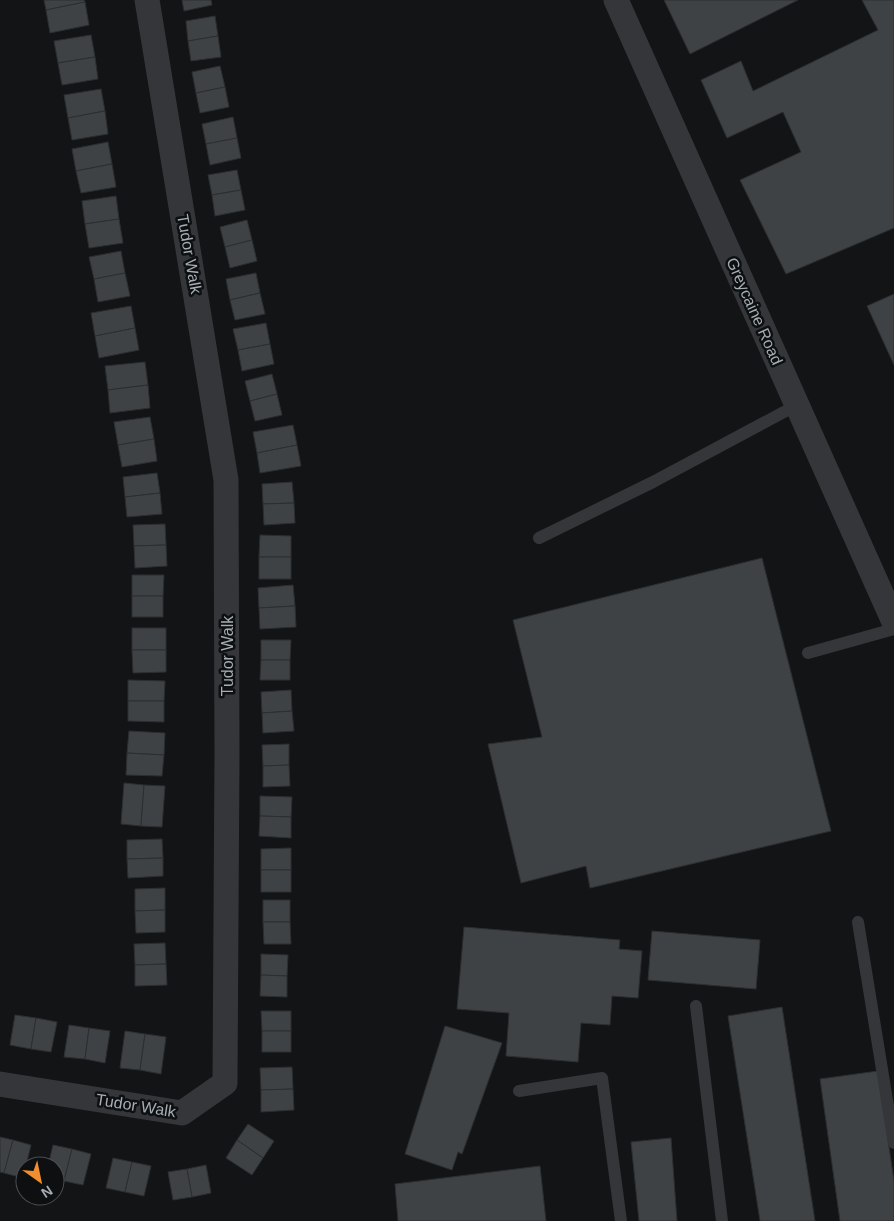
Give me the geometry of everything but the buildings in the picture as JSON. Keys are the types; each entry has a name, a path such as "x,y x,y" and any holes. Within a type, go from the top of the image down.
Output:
{"street":[{"name":"Tudor Walk","path":"0,1084 182,1113 224,1083 227,772 226,480 147,0"},
{"name":"Greycaine Road","path":"616,0 894,622"}],"lane":[{"path":"539,538 653,482 797,405"},
{"path":"808,653 894,629"},
{"path":"858,922 894,1143"},
{"path":"696,1006 722,1221"},
{"path":"519,1091 602,1078 621,1221"}]}
